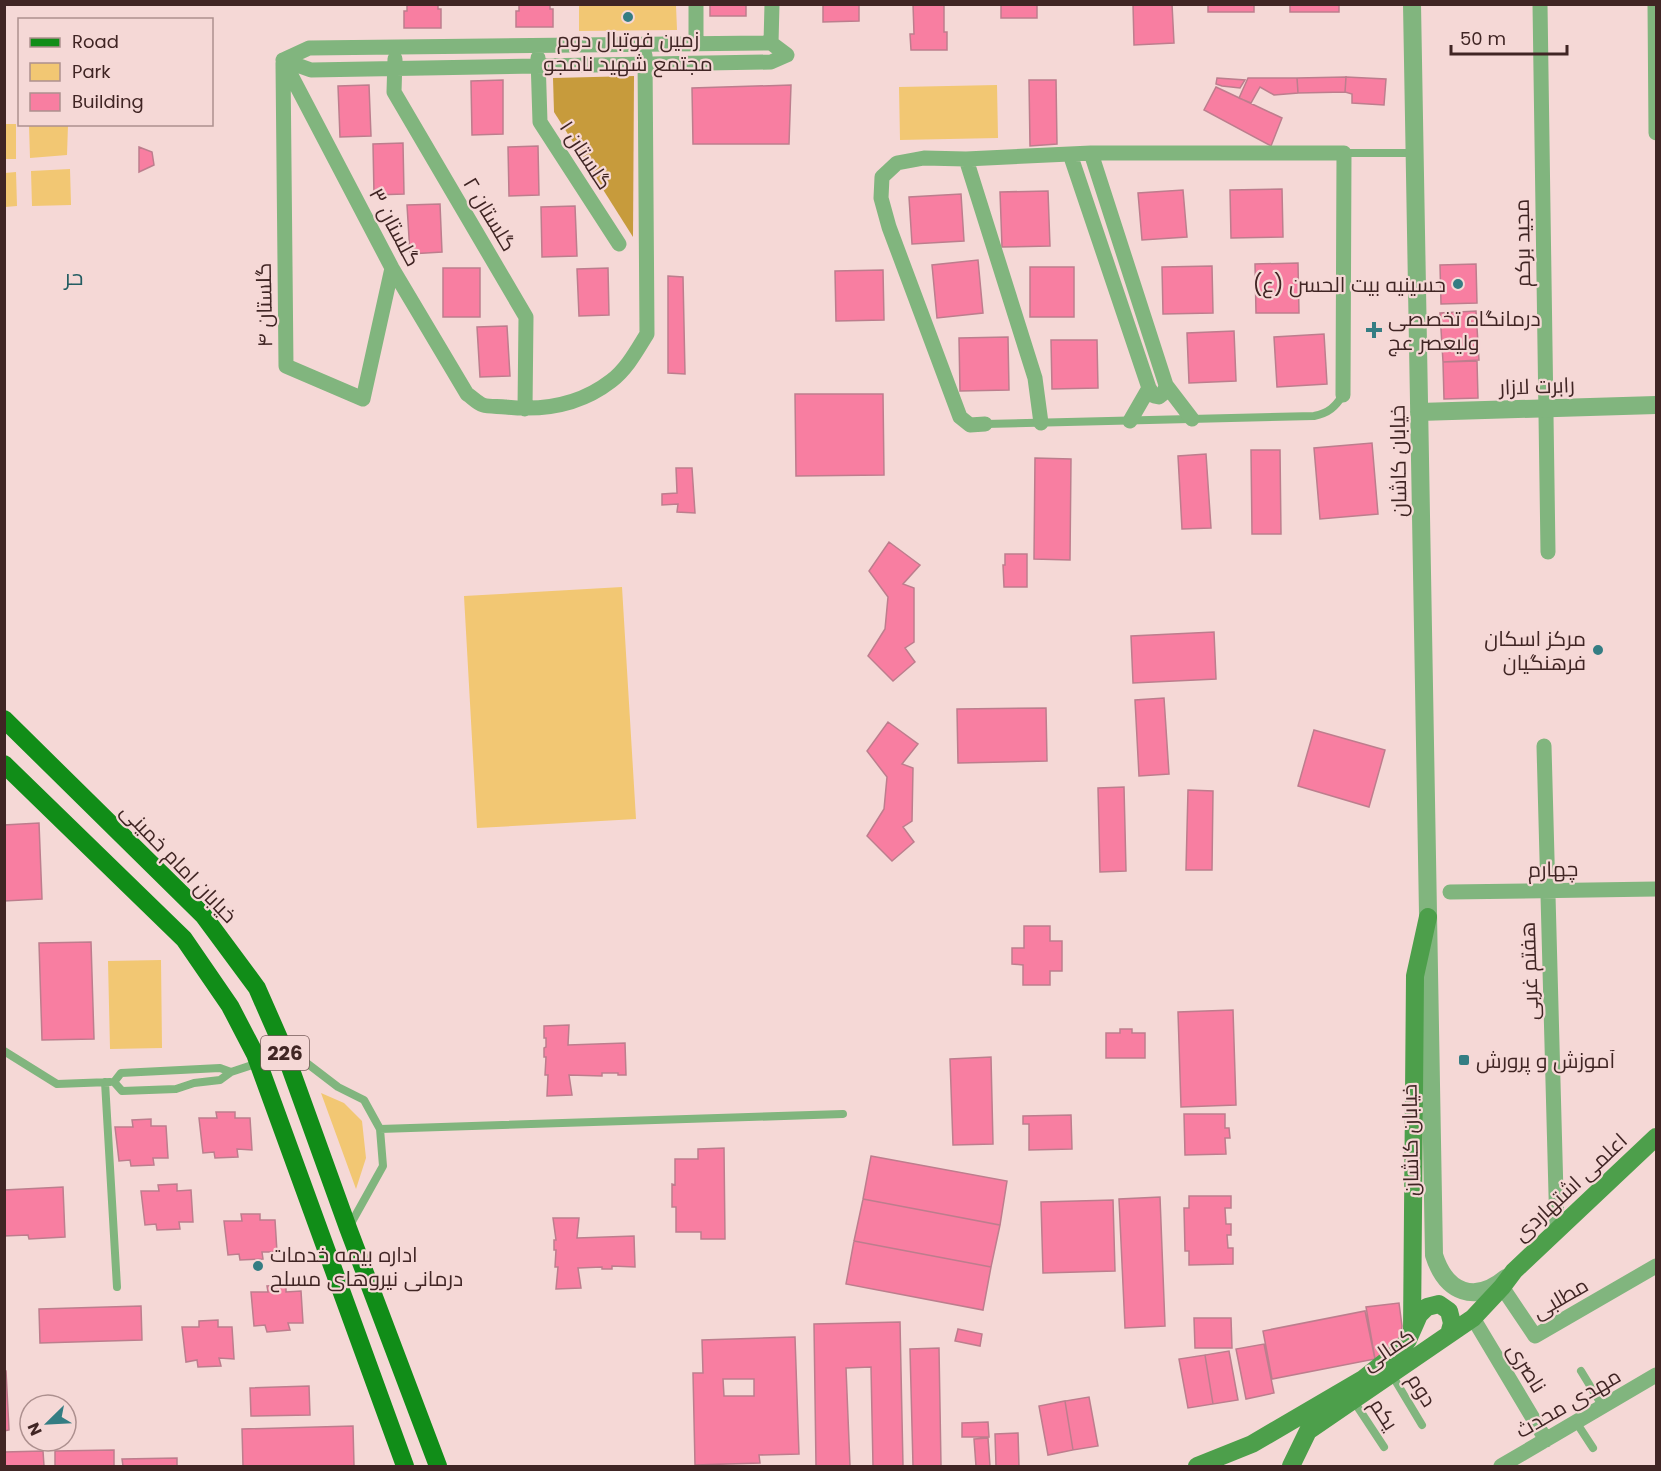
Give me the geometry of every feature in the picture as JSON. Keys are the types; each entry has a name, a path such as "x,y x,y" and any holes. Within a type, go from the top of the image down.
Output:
{"main road":[{"name":"خیابان امام خمینی","path":"4,718 203,915 257,988 282,1045 438,1467"},
{"name":"226","path":"4,764 184,939 230,1006 257,1059 405,1467"},
{"name":"خیابان کاشان","path":"1412,1331 1415,976 1428,917"},
{"path":"257,1059 257,1043 265,1036 274,1037 282,1045"},
{"name":"اعلمی اشتهاردی","path":"1514,1271 1656,1137"},
{"name":"کمالی","path":"1292,1466 1308,1431 1473,1318 1514,1271"},
{"name":"کمالی","path":"1197,1467 1252,1443 1354,1384 1386,1362 1401,1349 1419,1315 1427,1307 1439,1304 1449,1311 1452,1323 1449,1334"}],"street":[{"path":"696,4 696,44"},
{"path":"771,4 771,43"},
{"name":"خیابان کاشان","path":"1412,4 1434,1255 1447,1279 1464,1292 1485,1292 1514,1271"},
{"name":"مجید برکم","path":"1540,4 1548,552"},
{"path":"1655,4 1656,134"},
{"path":"771,43 787,55 771,62 311,70 283,60 309,48 771,43"},
{"path":"525,409 548,408 570,403 592,394 612,380 629,362 647,334 645,45"},
{"name":"گلستان ۱","path":"538,46 540,122 619,244"},
{"name":"گلستان ۲","path":"394,47 394,92 526,317 525,409"},
{"name":"گلستان ۳","path":"283,60 392,268 467,394 482,404 525,409"},
{"name":"گلستان ۴","path":"283,60 286,366 363,399 392,268"},
{"path":"1091,153 1166,385 1192,419"},
{"path":"985,424 970,425 960,417 889,227 881,198 882,177 897,163 924,158 966,159 1091,153 1344,153 1343,395"},
{"path":"1070,154 1149,388 1154,396 1159,396 1164,393 1166,385"},
{"path":"966,159 1035,378 1041,423"},
{"path":"1130,421 1149,388"},
{"name":"رابرت لازار","path":"1419,412 1656,405"},
{"name":"هفتم غربی","path":"1544,746 1557,1231"},
{"name":"چهارم","path":"1450,892 1656,889"},
{"name":"مطلبی","path":"1502,1287 1535,1336 1656,1266"},
{"name":"ناصری","path":"1473,1318 1546,1440"},
{"name":"مهدی محدث","path":"1501,1467 1656,1375"}],"lane":[{"path":"1344,153 1415,153"},
{"path":"985,424 1314,416 1326,414 1336,406 1343,395"},
{"path":"282,1045 338,1087 364,1100 380,1130 383,1166 348,1228"},
{"path":"4,1051 57,1084 114,1082 122,1091 176,1089 194,1083 220,1080 257,1059"},
{"path":"114,1082 121,1073 220,1068 231,1072"},
{"path":"193,1070 194,1083"},
{"path":"105,1082 117,1287"},
{"path":"380,1130 843,1114"},
{"path":"1581,1371 1603,1407"},
{"name":"دوم","path":"1391,1374 1422,1425"},
{"name":"یکم","path":"1353,1400 1384,1447"},
{"path":"1576,1422 1593,1448"}],"green space":[{"name":"زمین فوتبال دوم مجتمع شهید نامجو","path":"579,5 676,5 677,30 579,31"},
{"path":"997,85 998,138 900,140 899,87"},
{"path":"5,124 16,124 16,159 5,159"},
{"path":"29,126 68,126 67,155 30,158"},
{"path":"70,169 71,205 32,206 31,171"},
{"path":"16,172 17,206 5,207 5,173"},
{"path":"622,587 636,819 477,828 464,596"},
{"path":"161,960 162,1048 110,1049 108,961"},
{"path":"321,1093 344,1103 362,1121 366,1158 356,1189"}],"shaded area":[{"path":"634,76 633,237 554,112 553,78"}],"building":[{"path":"407,4 438,4 438,9 441,9 441,28 404,28 404,11 407,11"},
{"path":"519,4 550,4 550,9 553,9 553,27 516,27 516,11 519,11"},
{"path":"710,4 746,4 746,16 710,16"},
{"path":"859,4 859,21 823,22 823,5"},
{"path":"913,4 944,4 944,32 947,32 947,50 911,50 910,34 914,34"},
{"path":"1001,4 1037,4 1037,18 1001,18"},
{"path":"1133,4 1172,4 1174,43 1134,45"},
{"path":"1208,4 1254,4 1254,12 1208,12"},
{"path":"1290,4 1339,4 1339,12 1290,12"},
{"path":"1346,77 1345,92 1298,93 1297,78"},
{"path":"1346,77 1386,79 1384,105 1352,103 1352,94 1345,92"},
{"path":"1217,78 1245,80 1240,88 1216,84"},
{"path":"1248,78 1297,78 1298,93 1274,95 1260,87 1251,103 1239,98"},
{"path":"503,80 503,134 472,135 471,81"},
{"path":"1029,80 1056,80 1057,144 1030,146"},
{"path":"369,85 371,136 340,137 338,86"},
{"path":"791,85 789,144 693,144 692,88"},
{"path":"1216,87 1282,118 1271,146 1204,110"},
{"path":"403,143 404,194 374,195 373,144"},
{"path":"538,146 539,195 509,196 508,147"},
{"path":"139,147 152,152 154,165 139,172"},
{"path":"1282,189 1283,237 1231,238 1230,190"},
{"path":"1183,190 1187,237 1142,240 1138,193"},
{"path":"1048,191 1050,246 1002,247 1000,192"},
{"path":"961,194 964,241 912,244 909,197"},
{"path":"440,204 442,252 410,254 407,205"},
{"path":"575,206 577,256 542,257 541,207"},
{"path":"978,260 983,313 937,318 932,265"},
{"path":"1298,263 1299,313 1256,313 1255,264"},
{"name":"حسینیه بیت الحسن (ع)","path":"1476,264 1477,303 1441,304 1440,265"},
{"path":"1212,266 1213,313 1163,314 1162,267"},
{"path":"1030,267 1074,267 1074,317 1030,317"},
{"path":"443,268 480,268 480,317 443,317"},
{"path":"608,268 609,315 579,316 577,269"},
{"path":"883,270 884,320 836,321 835,271"},
{"path":"668,276 683,277 685,374 668,373"},
{"path":"1476,311 1479,360 1443,362 1440,313"},
{"path":"507,326 510,376 480,377 477,327"},
{"path":"1234,331 1236,381 1189,383 1187,333"},
{"path":"1324,334 1327,384 1277,387 1274,337"},
{"path":"1008,337 1009,390 960,391 959,338"},
{"path":"1051,340 1097,340 1098,388 1052,389"},
{"path":"1477,361 1478,398 1444,399 1443,362"},
{"path":"795,394 883,394 884,475 796,476"},
{"path":"1372,443 1378,514 1320,519 1314,448"},
{"path":"1251,450 1280,450 1281,534 1252,534"},
{"path":"1206,454 1211,528 1182,529 1178,456"},
{"path":"1035,458 1071,459 1070,560 1034,559"},
{"path":"676,468 692,468 695,513 677,512 678,504 662,505 662,494 677,493"},
{"path":"889,542 920,565 903,584 914,588 914,642 905,648 915,662 893,681 868,656 885,629 888,597 869,571"},
{"path":"1005,554 1027,554 1027,587 1004,587"},
{"path":"1214,632 1216,679 1133,683 1131,636"},
{"path":"1164,698 1169,774 1139,776 1135,700"},
{"path":"1046,708 1047,761 958,763 957,709"},
{"path":"888,722 918,744 902,764 913,768 912,821 903,827 914,842 892,861 867,836 884,809 887,777 867,751"},
{"path":"1314,730 1385,750 1369,807 1298,786"},
{"path":"1124,787 1126,871 1100,872 1098,788"},
{"path":"1188,790 1213,791 1212,870 1186,870"},
{"path":"39,823 42,899 4,901 4,825"},
{"path":"1024,926 1050,926 1050,941 1062,941 1062,971 1050,971 1050,985 1023,985 1023,965 1012,964 1012,948 1024,948"},
{"path":"91,942 94,1039 42,1040 39,943"},
{"path":"1233,1010 1236,1105 1181,1107 1178,1012"},
{"path":"569,1025 568,1045 625,1043 626,1075 602,1073 602,1076 569,1075 572,1095 547,1096 548,1075 545,1075 544,1026"},
{"path":"1120,1029 1132,1029 1132,1033 1145,1033 1145,1058 1106,1058 1106,1033 1120,1033"},
{"path":"991,1057 993,1144 953,1145 950,1059"},
{"path":"216,1112 235,1112 235,1118 250,1118 252,1150 237,1149 238,1157 215,1158 214,1152 203,1153 199,1118 217,1118"},
{"path":"1184,1114 1225,1114 1225,1128 1229,1128 1230,1138 1225,1138 1226,1154 1185,1155"},
{"path":"1071,1115 1072,1149 1029,1150 1029,1124 1023,1124 1023,1116"},
{"path":"151,1119 151,1126 166,1126 168,1158 153,1158 154,1165 131,1166 130,1160 119,1161 115,1127 133,1127 132,1120"},
{"path":"724,1148 725,1239 701,1239 701,1232 676,1232 676,1207 672,1207 675,1159 698,1159 698,1149"},
{"path":"871,1156 1007,1181 1000,1225 863,1199"},
{"path":"177,1184 177,1191 191,1190 193,1222 179,1222 180,1229 157,1230 156,1224 145,1225 141,1191 159,1191 158,1185"},
{"path":"63,1187 65,1237 29,1239 28,1235 4,1236 4,1190"},
{"path":"1189,1196 1231,1196 1231,1208 1225,1208 1226,1224 1231,1224 1231,1235 1227,1235 1228,1248 1233,1248 1233,1264 1189,1265 1189,1251 1185,1251 1184,1208 1189,1208"},
{"path":"1160,1197 1165,1326 1125,1328 1119,1199"},
{"path":"863,1199 1000,1225 991,1267 854,1241"},
{"path":"1113,1200 1115,1271 1043,1273 1041,1202"},
{"path":"241,1214 260,1214 260,1220 275,1220 277,1252 262,1252 263,1259 240,1260 239,1254 228,1255 224,1221 242,1221"},
{"path":"553,1218 579,1218 577,1238 634,1236 635,1267 578,1268 581,1288 556,1289 558,1267 555,1267 554,1240 556,1240"},
{"path":"854,1241 991,1267 983,1310 846,1284"},
{"path":"286,1285 286,1292 301,1291 303,1323 288,1323 290,1330 267,1332 265,1325 254,1326 251,1292 268,1292 267,1286"},
{"path":"1399,1303 1402,1326 1400,1342 1375,1359 1366,1307"},
{"path":"141,1306 142,1340 40,1343 39,1309"},
{"path":"1365,1311 1375,1359 1272,1379 1263,1331"},
{"path":"1194,1318 1231,1318 1232,1348 1195,1348"},
{"path":"218,1320 218,1327 232,1327 234,1359 219,1358 221,1366 198,1367 197,1360 186,1362 182,1327 199,1327 199,1321"},
{"path":"900,1322 903,1466 873,1466 871,1367 846,1368 850,1466 816,1466 814,1324"},
{"path":"958,1329 982,1334 980,1346 955,1341"},
{"path":"795,1337 799,1454 759,1455 760,1463 695,1465 693,1373 703,1373 702,1340","holes":["723,1379 754,1379 754,1396 724,1396"]},
{"path":"1264,1344 1274,1393 1246,1399 1236,1349"},
{"path":"939,1348 941,1466 913,1466 910,1349"},
{"path":"1229,1351 1238,1400 1213,1404 1205,1355"},
{"path":"1205,1355 1213,1404 1188,1408 1179,1359"},
{"path":"4,1371 6,1371 9,1430 4,1431"},
{"path":"309,1386 310,1415 251,1416 250,1388"},
{"path":"1089,1397 1098,1446 1073,1450 1065,1401"},
{"path":"1065,1401 1073,1450 1048,1455 1039,1406"},
{"path":"988,1422 989,1437 962,1437 962,1423"},
{"path":"353,1426 354,1466 243,1466 242,1429"},
{"path":"1018,1433 1019,1466 996,1466 995,1434"},
{"path":"988,1438 990,1466 976,1466 974,1439"},
{"path":"114,1450 114,1466 55,1466 55,1453 78,1453 78,1451"},
{"path":"4,1452 43,1453 44,1466 4,1466"},
{"path":"177,1458 177,1466 123,1466 122,1459"}],"place":[{"name":"زمین فوتبال دوم مجتمع شهید نامجو","path":"628,17"},
{"name":"حسینیه بیت الحسن (ع)","path":"1458,284"},
{"name":"درمانگاه تخصصی ولیعصر عج","path":"1374,330"},
{"name":"مرکز اسکان فرهنگیان","path":"1598,650"},
{"name":"آموزش و پرورش","path":"1464,1060"},
{"name":"اداره بیمه خدمات درمانی نیروهای مسلح","path":"258,1266"}],"district":[{"name":"حر","path":"74,277"}]}
